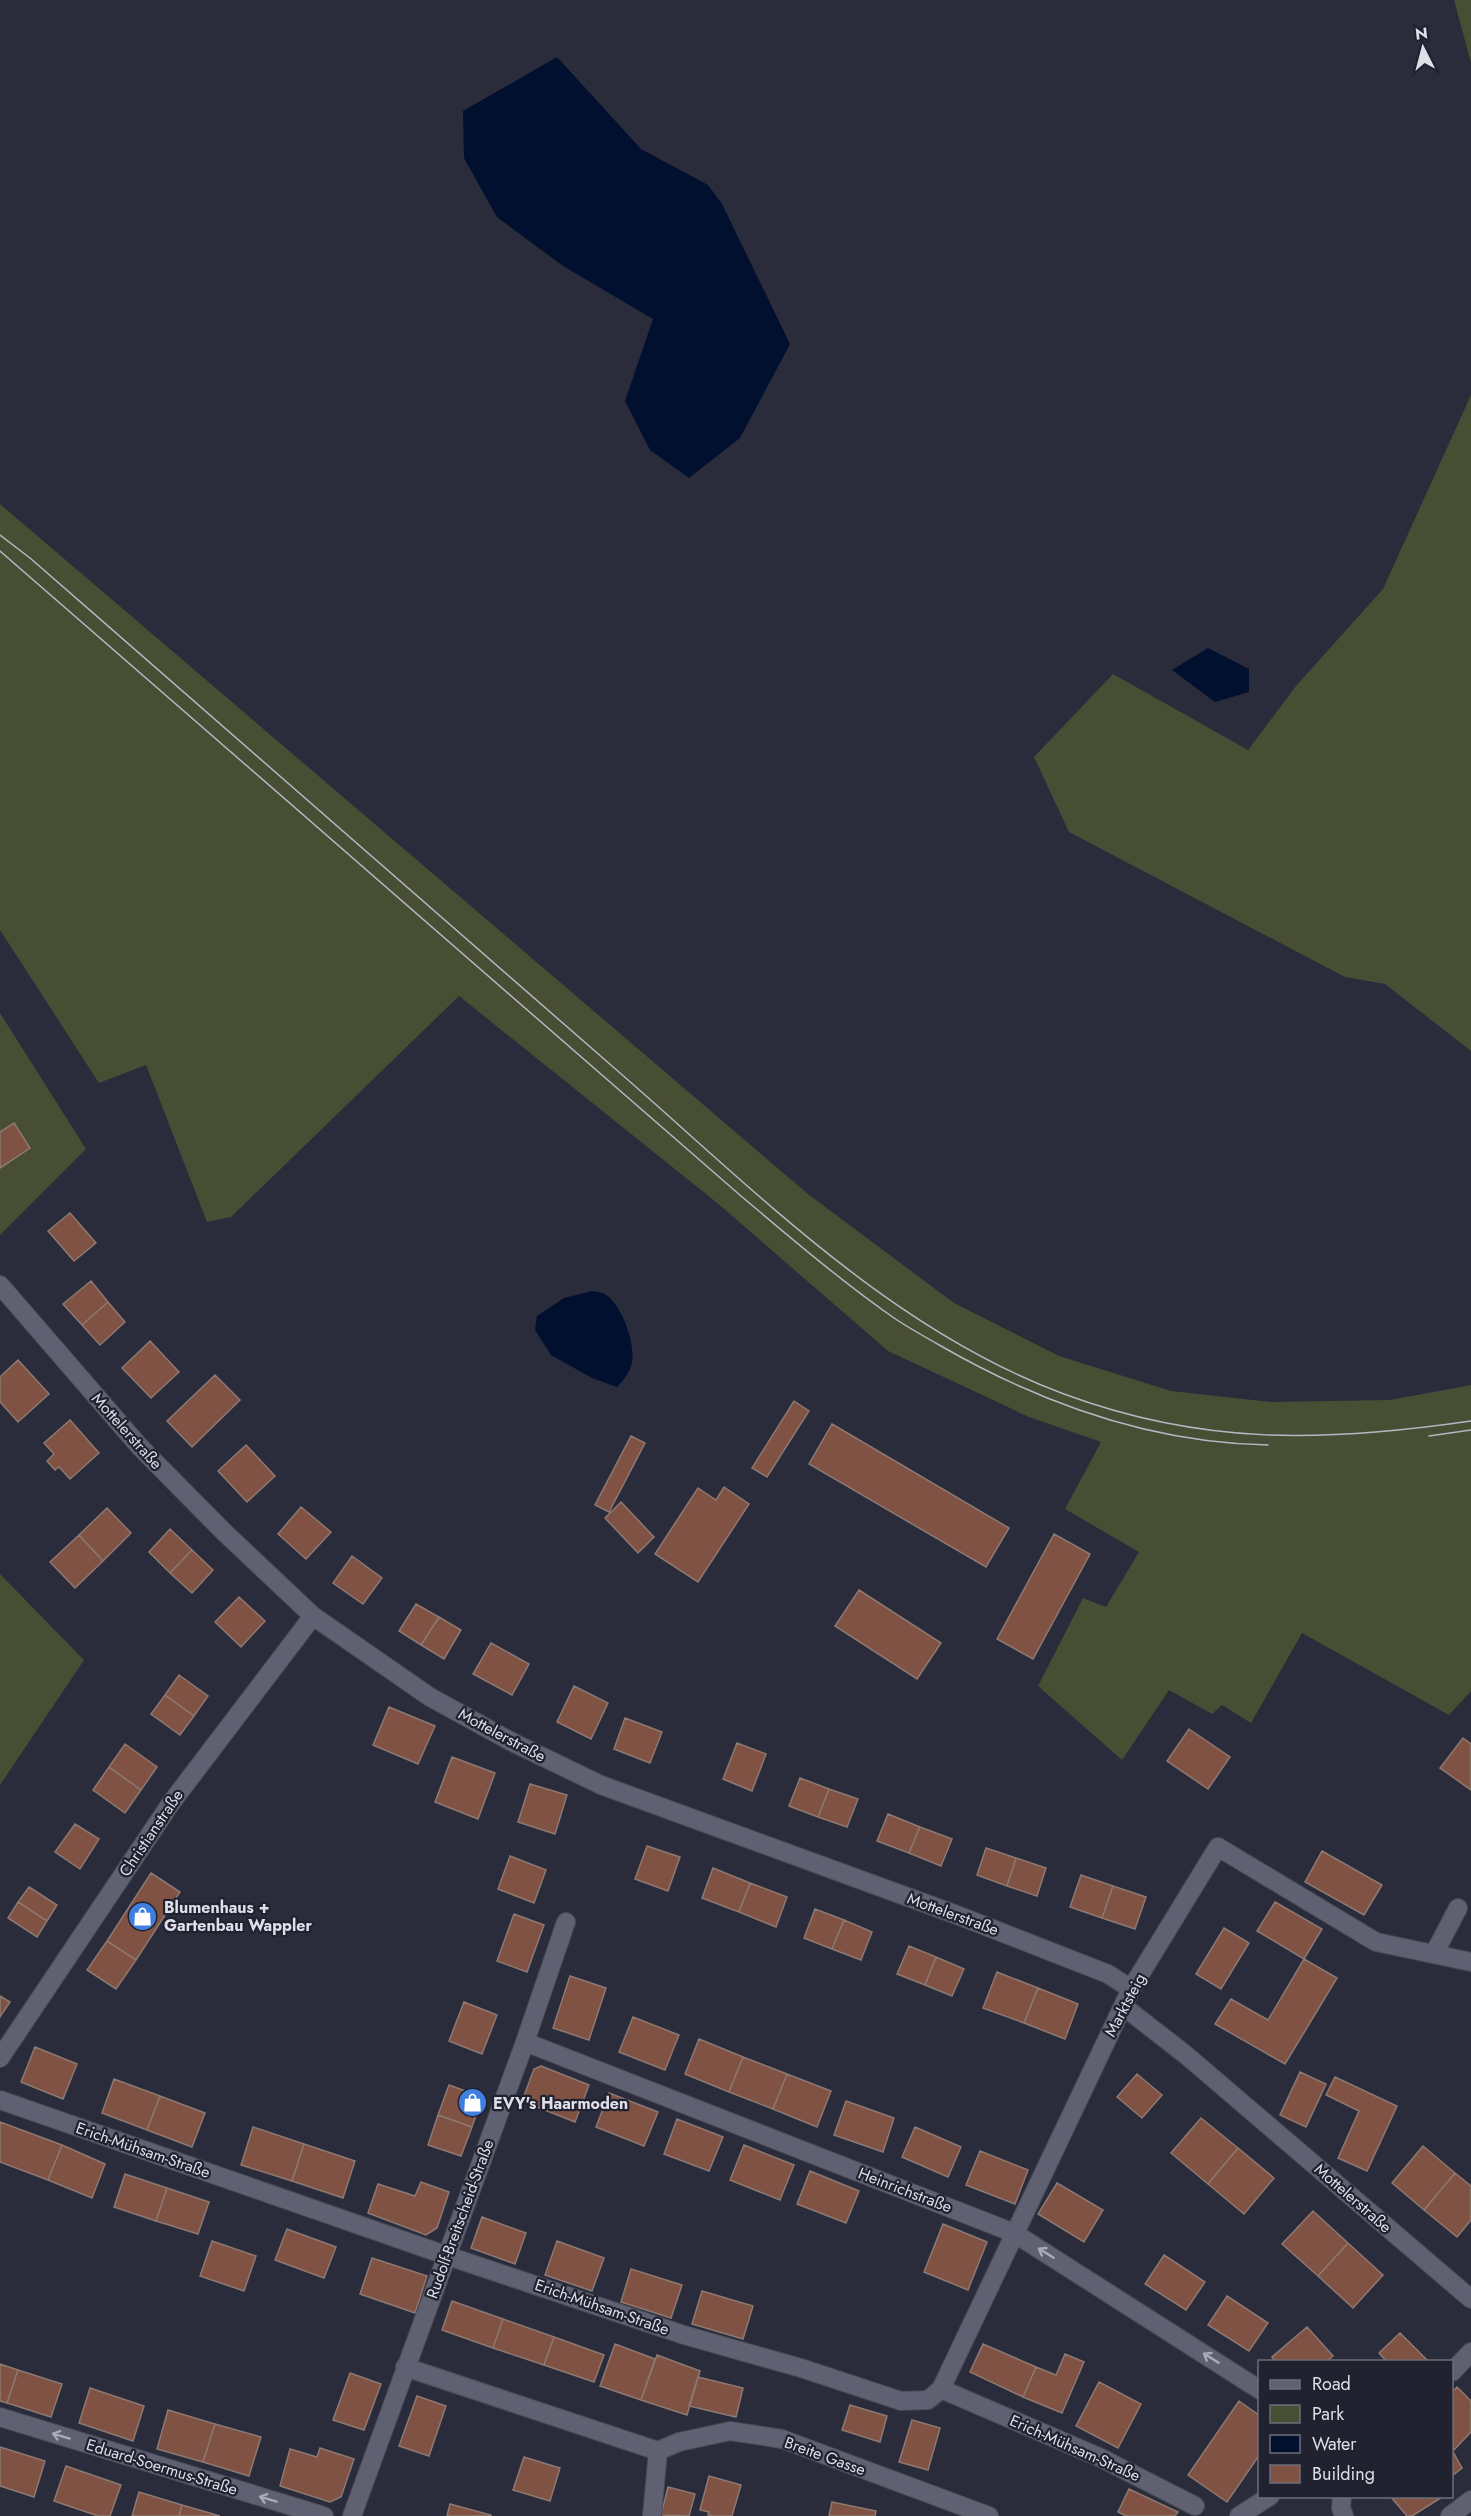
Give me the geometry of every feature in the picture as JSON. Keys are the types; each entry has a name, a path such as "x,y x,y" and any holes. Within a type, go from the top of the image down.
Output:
{"street":[{"name":"Mottelerstraße","path":"0,1285 140,1447 224,1532 313,1616 430,1697 512,1742 601,1785 957,1915 1108,1974 1131,1989"},
{"name":"Christianstraße","path":"0,2058 171,1803 313,1616"},
{"name":"Marktsteig","path":"941,2389 1131,1989 1218,1847 1376,1942 1471,1962"},
{"path":"1434,1954 1458,1908"},
{"name":"Rudolf-Breitscheid-Straße","path":"352,2516 525,2042 566,1922"},
{"name":"Mottelerstraße","path":"1123,2006 1186,2055 1471,2299"},
{"name":"Heinrichstraße","path":"525,2042 1014,2233 1258,2389"},
{"name":"Erich-Mühsam-Straße","path":"0,2100 447,2256 684,2335 801,2368 901,2400 928,2400 941,2389 1101,2458 1195,2506"},
{"path":"1453,2371 1471,2352"},
{"path":"405,2367 658,2451 652,2516"},
{"name":"Eduard-Soermus-Straße","path":"0,2417 324,2516"},
{"name":"Breite Gasse","path":"658,2451 679,2442 730,2431 782,2439 989,2516"},
{"path":"1239,2516 1267,2498"},
{"path":"1342,2498 1341,2508 1344,2516"},
{"path":"1450,2516 1471,2500"}],"green space":[{"path":"1454,0 1471,0 1471,63"},
{"path":"1471,395 1471,1051 1385,984 1345,977 1069,832 1034,757 1113,674 1248,750 1296,686 1383,589"},
{"path":"0,504 808,1194 954,1303 1059,1356 1171,1391 1271,1402 1390,1400 1471,1385 1471,1691 1449,1715 1302,1633 1251,1723 1222,1705 1212,1714 1169,1690 1122,1760 1038,1686 1083,1598 1106,1607 1139,1552 1065,1509 1101,1442 1029,1417 888,1351 716,1202 459,996 231,1217 207,1222 146,1065 99,1083 0,930"},
{"path":"0,1013 86,1149 0,1235"},
{"path":"0,1574 84,1660 0,1785"}],"water":[{"path":"557,57 641,149 708,185 722,204 790,344 740,438 689,478 650,450 625,401 653,319 563,266 497,217 464,158 463,111"},
{"path":"1208,648 1249,669 1249,692 1215,702 1172,670"},
{"path":"592,1291 603,1293 612,1300 630,1336 632,1363 630,1370 617,1387 592,1378 551,1355 535,1330 537,1316 564,1298"}],"building":[{"path":"14,1123 30,1148 0,1168 0,1132"},
{"path":"70,1213 96,1243 74,1261 48,1231"},
{"path":"91,1281 108,1302 82,1325 63,1304"},
{"path":"108,1302 125,1322 100,1345 82,1325"},
{"path":"150,1341 179,1372 151,1398 122,1368"},
{"path":"18,1360 49,1394 18,1422 0,1402 0,1377"},
{"path":"215,1375 240,1400 192,1447 167,1421"},
{"path":"794,1401 809,1411 767,1477 752,1468"},
{"path":"70,1420 99,1453 70,1479 59,1467 55,1470 47,1461 54,1454 44,1443"},
{"path":"832,1424 1009,1528 986,1567 809,1464"},
{"path":"631,1436 645,1443 609,1512 595,1505"},
{"path":"246,1445 275,1476 247,1502 218,1471"},
{"path":"724,1487 749,1504 698,1582 655,1554 698,1488 716,1500"},
{"path":"621,1502 654,1537 638,1553 605,1518"},
{"path":"301,1507 331,1532 306,1559 278,1534"},
{"path":"107,1508 131,1533 103,1561 79,1535"},
{"path":"170,1529 192,1550 170,1573 149,1552"},
{"path":"1054,1534 1090,1554 1033,1659 997,1639"},
{"path":"79,1535 103,1561 75,1588 50,1562"},
{"path":"192,1550 213,1570 192,1593 170,1573"},
{"path":"352,1556 382,1578 363,1604 333,1583"},
{"path":"859,1590 941,1643 917,1679 835,1626"},
{"path":"239,1597 265,1621 241,1647 215,1622"},
{"path":"416,1604 439,1617 421,1645 399,1631"},
{"path":"439,1617 461,1630 444,1659 421,1645"},
{"path":"491,1643 529,1664 512,1695 473,1674"},
{"path":"179,1675 208,1696 194,1716 165,1695"},
{"path":"574,1686 608,1703 591,1739 557,1722"},
{"path":"165,1695 194,1716 180,1735 151,1714"},
{"path":"389,1707 435,1726 418,1764 373,1745"},
{"path":"625,1718 662,1732 650,1763 614,1749"},
{"path":"1189,1729 1230,1757 1208,1789 1167,1761"},
{"path":"1463,1738 1471,1744 1471,1790 1440,1768"},
{"path":"737,1743 766,1754 752,1791 723,1779"},
{"path":"125,1744 157,1767 141,1790 109,1767"},
{"path":"452,1757 495,1773 478,1819 435,1802"},
{"path":"109,1767 141,1790 125,1813 93,1790"},
{"path":"800,1778 829,1789 818,1817 789,1806"},
{"path":"530,1784 567,1795 555,1834 518,1822"},
{"path":"829,1789 858,1799 847,1827 818,1817"},
{"path":"888,1814 920,1827 909,1853 877,1841"},
{"path":"75,1824 99,1839 80,1869 55,1852"},
{"path":"920,1827 952,1839 941,1866 909,1853"},
{"path":"647,1846 680,1857 668,1891 635,1879"},
{"path":"986,1848 1016,1858 1007,1886 977,1875"},
{"path":"1322,1851 1382,1885 1364,1915 1305,1882"},
{"path":"510,1856 546,1870 534,1903 498,1889"},
{"path":"1016,1858 1046,1868 1037,1896 1007,1886"},
{"path":"713,1868 750,1883 739,1912 702,1898"},
{"name":"Blumenhaus + Gartenbau Wappler","path":"151,1873 180,1892 136,1960 107,1941"},
{"path":"1081,1875 1113,1886 1102,1918 1070,1907"},
{"path":"750,1883 787,1897 776,1927 739,1912"},
{"path":"1113,1886 1146,1897 1135,1929 1102,1918"},
{"path":"29,1887 57,1905 47,1921 18,1902"},
{"path":"18,1902 47,1921 37,1937 8,1918"},
{"path":"1275,1902 1322,1929 1304,1959 1257,1931"},
{"path":"815,1909 844,1920 832,1949 804,1938"},
{"path":"514,1914 544,1925 527,1972 497,1961"},
{"path":"844,1920 872,1932 861,1960 832,1949"},
{"path":"1224,1928 1249,1943 1221,1989 1196,1974"},
{"path":"107,1941 136,1960 116,1989 87,1970"},
{"path":"909,1946 936,1957 925,1985 897,1974"},
{"path":"936,1957 964,1969 952,1996 925,1985"},
{"path":"1304,1959 1337,1978 1285,2064 1215,2024 1231,1999 1268,2020"},
{"path":"997,1972 1038,1988 1024,2023 983,2008"},
{"path":"570,1976 606,1988 589,2040 553,2028"},
{"path":"1038,1988 1078,2004 1065,2039 1024,2023"},
{"path":"0,1996 10,2002 0,2017"},
{"path":"464,2002 497,2015 482,2054 449,2041"},
{"path":"633,2017 679,2035 665,2070 619,2052"},
{"path":"699,2039 743,2057 729,2092 685,2074"},
{"path":"35,2047 77,2064 63,2099 21,2082"},
{"path":"743,2057 787,2074 773,2109 729,2092"},
{"path":"541,2066 589,2085 575,2122 522,2101 534,2069"},
{"path":"1300,2072 1326,2084 1306,2127 1280,2115"},
{"path":"787,2074 831,2091 817,2127 773,2109"},
{"path":"1137,2074 1162,2095 1142,2118 1117,2097"},
{"path":"1335,2077 1397,2106 1367,2171 1338,2158 1359,2111 1326,2095"},
{"path":"114,2079 160,2096 147,2130 102,2113"},
{"path":"449,2085 482,2097 472,2127 438,2115"},
{"path":"609,2093 658,2112 644,2146 596,2127"},
{"path":"160,2096 205,2113 192,2147 147,2130"},
{"path":"846,2101 894,2118 883,2152 834,2135"},
{"path":"438,2115 472,2127 461,2156 428,2145"},
{"path":"1201,2118 1238,2148 1208,2184 1171,2153"},
{"path":"677,2119 723,2137 709,2171 664,2154"},
{"path":"0,2122 62,2145 48,2180 0,2162"},
{"path":"253,2127 304,2144 292,2181 241,2165"},
{"path":"915,2127 961,2147 948,2177 902,2157"},
{"path":"304,2144 355,2161 343,2198 292,2181"},
{"path":"62,2145 105,2164 92,2198 48,2180"},
{"path":"744,2145 794,2165 780,2200 730,2180"},
{"path":"1423,2146 1455,2173 1424,2210 1392,2183"},
{"path":"1238,2148 1274,2178 1244,2214 1208,2184"},
{"path":"980,2151 1028,2170 1015,2204 966,2185"},
{"path":"810,2171 859,2191 846,2223 797,2204"},
{"path":"1455,2173 1471,2186 1471,2220 1457,2237 1424,2210"},
{"path":"125,2174 167,2188 156,2221 114,2207"},
{"path":"421,2182 449,2192 437,2228 426,2235 368,2213 378,2184 415,2196"},
{"path":"1057,2183 1103,2210 1084,2242 1038,2214"},
{"path":"167,2188 209,2202 198,2234 156,2221"},
{"path":"1313,2211 1348,2243 1318,2276 1282,2244"},
{"path":"482,2217 526,2233 515,2264 471,2248"},
{"path":"943,2224 987,2242 968,2290 924,2272"},
{"path":"287,2229 336,2247 324,2278 275,2260"},
{"path":"212,2241 256,2256 244,2291 200,2276"},
{"path":"557,2241 604,2258 592,2291 545,2275"},
{"path":"1348,2243 1383,2275 1353,2308 1318,2276"},
{"path":"1164,2255 1205,2282 1186,2310 1145,2284"},
{"path":"372,2258 427,2276 415,2313 360,2294"},
{"path":"631,2269 682,2285 671,2318 621,2302"},
{"path":"702,2291 753,2306 743,2339 692,2324"},
{"path":"1227,2296 1268,2323 1249,2351 1208,2325"},
{"path":"452,2301 503,2319 493,2348 442,2330"},
{"path":"503,2319 554,2337 544,2365 493,2348"},
{"path":"1307,2327 1333,2356 1328,2360 1274,2360 1272,2357"},
{"path":"1400,2333 1427,2360 1385,2360 1379,2353"},
{"path":"554,2337 604,2355 594,2382 544,2365"},
{"path":"615,2344 655,2359 641,2400 600,2386"},
{"path":"983,2344 1036,2367 1023,2397 970,2372"},
{"path":"1065,2354 1084,2362 1062,2413 1023,2397 1036,2367 1056,2375"},
{"path":"657,2355 700,2371 687,2415 641,2400"},
{"path":"0,2364 18,2370 7,2403 0,2401"},
{"path":"18,2370 62,2384 51,2417 7,2403"},
{"path":"350,2373 381,2384 364,2430 333,2420"},
{"path":"698,2377 743,2388 736,2417 689,2406"},
{"path":"1099,2382 1141,2404 1118,2448 1076,2426"},
{"path":"1457,2387 1471,2401 1471,2432 1453,2451 1453,2391"},
{"path":"90,2388 144,2406 133,2441 79,2423"},
{"path":"417,2396 446,2406 429,2456 399,2446"},
{"path":"1239,2401 1258,2415 1258,2457 1227,2502 1188,2475"},
{"path":"850,2405 887,2416 880,2442 842,2430"},
{"path":"168,2410 215,2424 203,2462 157,2449"},
{"path":"912,2420 940,2428 928,2470 899,2462"},
{"path":"215,2424 261,2437 249,2476 203,2462"},
{"path":"0,2447 45,2461 34,2497 0,2486"},
{"path":"320,2448 354,2459 341,2497 330,2502 280,2486 290,2449 317,2457"},
{"path":"1453,2452 1462,2468 1453,2475"},
{"path":"524,2457 560,2468 550,2501 513,2490"},
{"path":"66,2466 121,2485 110,2516 98,2516 54,2501"},
{"path":"709,2476 741,2485 732,2516 713,2516 708,2515 709,2512 700,2510"},
{"path":"668,2487 695,2494 689,2516 661,2515"},
{"path":"1129,2489 1178,2512 1175,2516 1126,2516 1118,2512"},
{"path":"139,2492 182,2505 179,2516 132,2516"},
{"path":"1392,2498 1441,2498 1412,2516 1407,2516"},
{"path":"832,2502 876,2511 875,2516 829,2516"},
{"path":"450,2504 491,2515 491,2516 447,2516"},
{"path":"182,2505 220,2516 179,2516"}],"tram line":[{"path":"0,535 30,558 770,1206 824,1251 880,1293 938,1332 1000,1366 1064,1394 1116,1411 1166,1423 1216,1431 1266,1435 1315,1435 1366,1433 1471,1421"},
{"path":"0,551 741,1196 874,1304 923,1336 979,1367 1057,1402 1140,1428 1182,1437 1225,1443 1268,1445"},
{"path":"1429,1436 1471,1430"}],"place":[{"name":"Blumenhaus + Gartenbau Wappler","path":"143,1916"},
{"name":"EVY's Haarmoden","path":"472,2103"}]}
